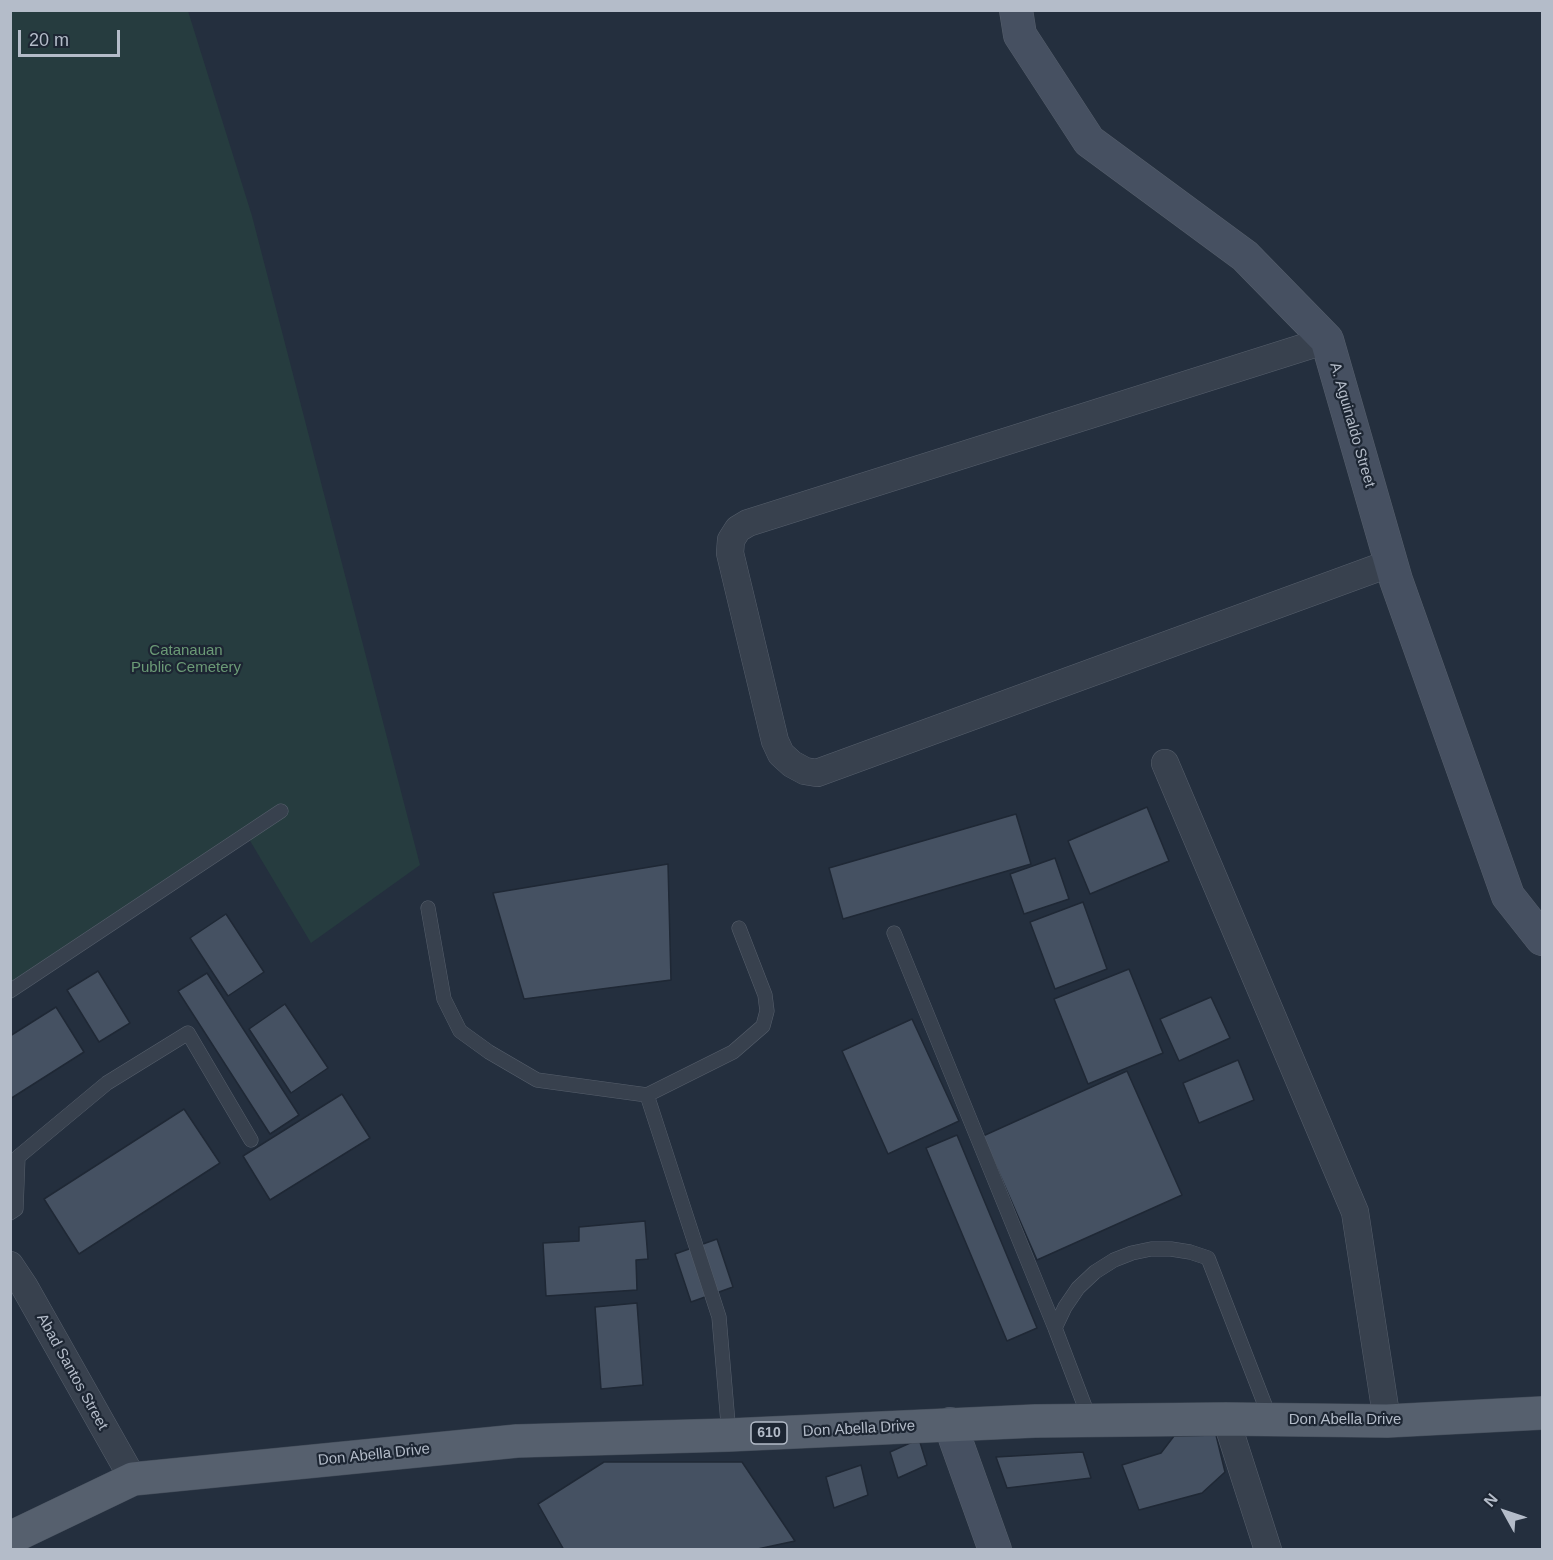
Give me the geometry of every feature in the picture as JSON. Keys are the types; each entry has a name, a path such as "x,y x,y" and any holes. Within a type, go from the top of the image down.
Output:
{"main road":[{"name":"A. Aguinaldo Street","path":"1016,10 1020,35 1089,141 1245,256 1328,340 1391,563 1508,896 1542,939"},
{"name":"Don Abella Drive","path":"10,1538 133,1479 517,1441 729,1435 1035,1420 1387,1421 1542,1413"},
{"path":"950,1424 994,1550"}],"street":[{"path":"1328,340 748,523 738,529 731,540 730,554 775,741 781,754 792,764 805,771 817,773 1391,563"},
{"path":"1165,763 1355,1212 1387,1421"},
{"name":"Abad Santos Street","path":"10,1265 133,1479"},
{"path":"1226,1419 1268,1550"}],"lane":[{"path":"10,991 281,811"},
{"path":"428,908 444,999 460,1031 489,1052 537,1080 647,1095 734,1052 763,1026 767,1011 765,995 739,928"},
{"path":"894,933 1055,1328 1090,1420"},
{"path":"10,1213 16,1209 18,1157 107,1083 188,1033 251,1140"},
{"path":"647,1095 719,1317 729,1435"},
{"path":"1055,1328 1078,1288 1095,1272 1114,1260 1151,1249 1190,1251 1208,1258 1271,1419"}],"green space":[{"name":"Catanauan Public Cemetery","path":"11,11 188,11 252,216 420,865 311,943 243,829 11,992"}],"building":[{"path":"1147,807 1169,861 1090,894 1068,841"},
{"path":"1016,814 1031,864 843,919 829,868"},
{"path":"1055,858 1069,899 1024,914 1010,874"},
{"path":"668,864 671,980 524,999 493,893"},
{"path":"1083,902 1107,969 1055,989 1030,922"},
{"path":"226,914 264,972 228,996 190,938"},
{"path":"1129,969 1163,1053 1088,1084 1054,999"},
{"path":"98,971 130,1023 99,1042 67,990"},
{"path":"207,973 299,1115 270,1134 178,991"},
{"path":"1211,997 1230,1038 1179,1061 1160,1019"},
{"path":"285,1004 328,1068 291,1093 249,1029"},
{"path":"56,1007 84,1052 10,1099 10,1036"},
{"path":"912,1019 959,1121 888,1154 842,1051"},
{"path":"1238,1060 1254,1100 1199,1123 1183,1083"},
{"path":"1127,1071 1182,1195 1037,1260 983,1136"},
{"path":"342,1094 370,1138 270,1200 243,1156"},
{"path":"184,1109 220,1163 79,1254 44,1199"},
{"path":"957,1135 1037,1328 1007,1341 926,1148"},
{"path":"645,1221 648,1259 636,1260 637,1290 546,1296 543,1243 579,1241 579,1227"},
{"path":"717,1239 733,1287 691,1302 675,1254"},
{"path":"637,1303 643,1385 601,1389 595,1307"},
{"path":"1216,1435 1225,1472 1202,1493 1139,1510 1122,1465 1161,1453 1174,1436"},
{"path":"919,1439 927,1465 898,1478 890,1452"},
{"path":"1083,1452 1091,1478 1007,1488 996,1457"},
{"path":"604,1462 742,1462 795,1541 753,1550 564,1550 538,1504"},
{"path":"861,1465 868,1495 834,1508 826,1477"}]}
